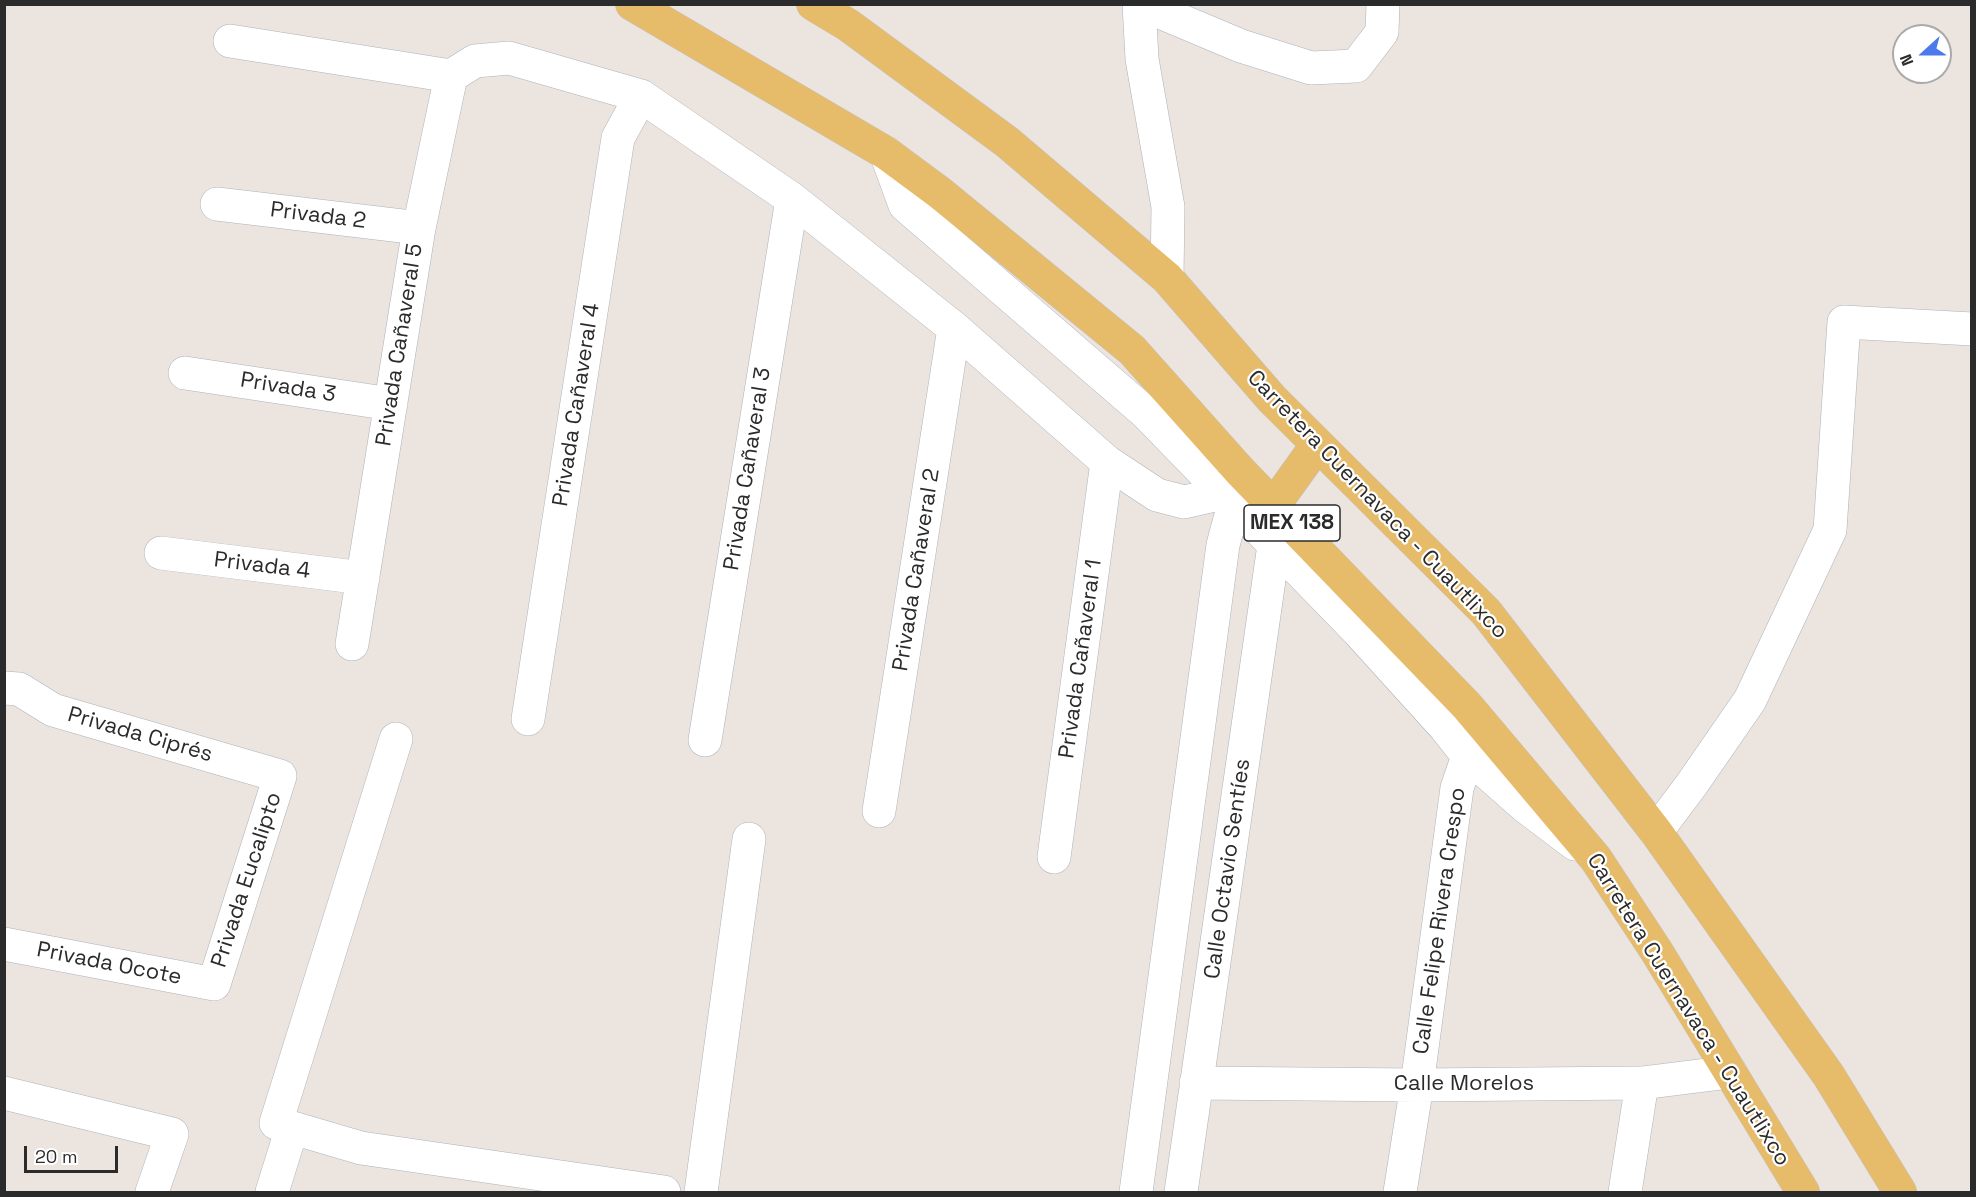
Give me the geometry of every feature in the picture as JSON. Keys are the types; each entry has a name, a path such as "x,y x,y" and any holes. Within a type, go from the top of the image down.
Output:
{"main road":[{"name":"Carretera Cuernavaca - Cuautlixco","path":"632,4 886,153 940,193 1132,350 1240,471 1467,706 1596,859 1657,952 1803,1192"},
{"name":"Carretera Cuernavaca - Cuautlixco","path":"813,4 848,26 1007,142 1167,278 1272,399 1486,612 1656,832 1829,1076 1900,1192"},
{"path":"1274,505 1317,444"}],"street":[{"path":"1167,278 1168,207 1142,59 1140,4 1241,45 1311,68 1356,66 1382,32 1383,4"},
{"path":"230,41 463,68 509,58 641,96 792,199 954,328 1107,462 1157,495 1184,502 1229,498"},
{"name":"Privada Cañaveral 5","path":"352,644 419,228 463,68"},
{"name":"Privada Cañaveral 4","path":"528,719 618,138 641,96"},
{"path":"886,153 905,205 1146,413 1358,631 1445,727 1468,756 1526,807 1596,859"},
{"name":"Privada Cañaveral 3","path":"705,740 792,199"},
{"name":"Privada 2","path":"217,204 419,228"},
{"path":"1656,832 1750,700 1830,530 1844,322 1971,329"},
{"name":"Privada Cañaveral 2","path":"879,811 954,328"},
{"name":"Privada 3","path":"185,373 391,404"},
{"name":"Privada Cañaveral 1","path":"1054,857 1107,462"},
{"path":"1136,1192 1229,498"},
{"name":"Calle Octavio Sentíes","path":"1180,1192 1274,545"},
{"name":"Privada 4","path":"161,553 363,578"},
{"name":"Privada Ciprés","path":"4,688 19,689 53,710 280,776"},
{"path":"396,739 276,1123 361,1148 664,1192"},
{"name":"Calle Felipe Rivera Crespo","path":"1400,1192 1418,1085 1456,788 1468,756"},
{"name":"Privada Eucalipto","path":"214,984 280,776"},
{"path":"700,1192 749,839"},
{"path":"1176,896 1223,904"},
{"name":"Privada Ocote","path":"4,944 214,984"},
{"name":"Calle Morelos","path":"1196,1083 1418,1085 1642,1083 1730,1072"},
{"path":"1625,1192 1642,1083"},
{"path":"4,1093 172,1134 152,1192"},
{"path":"272,1192 292,1128"}]}
